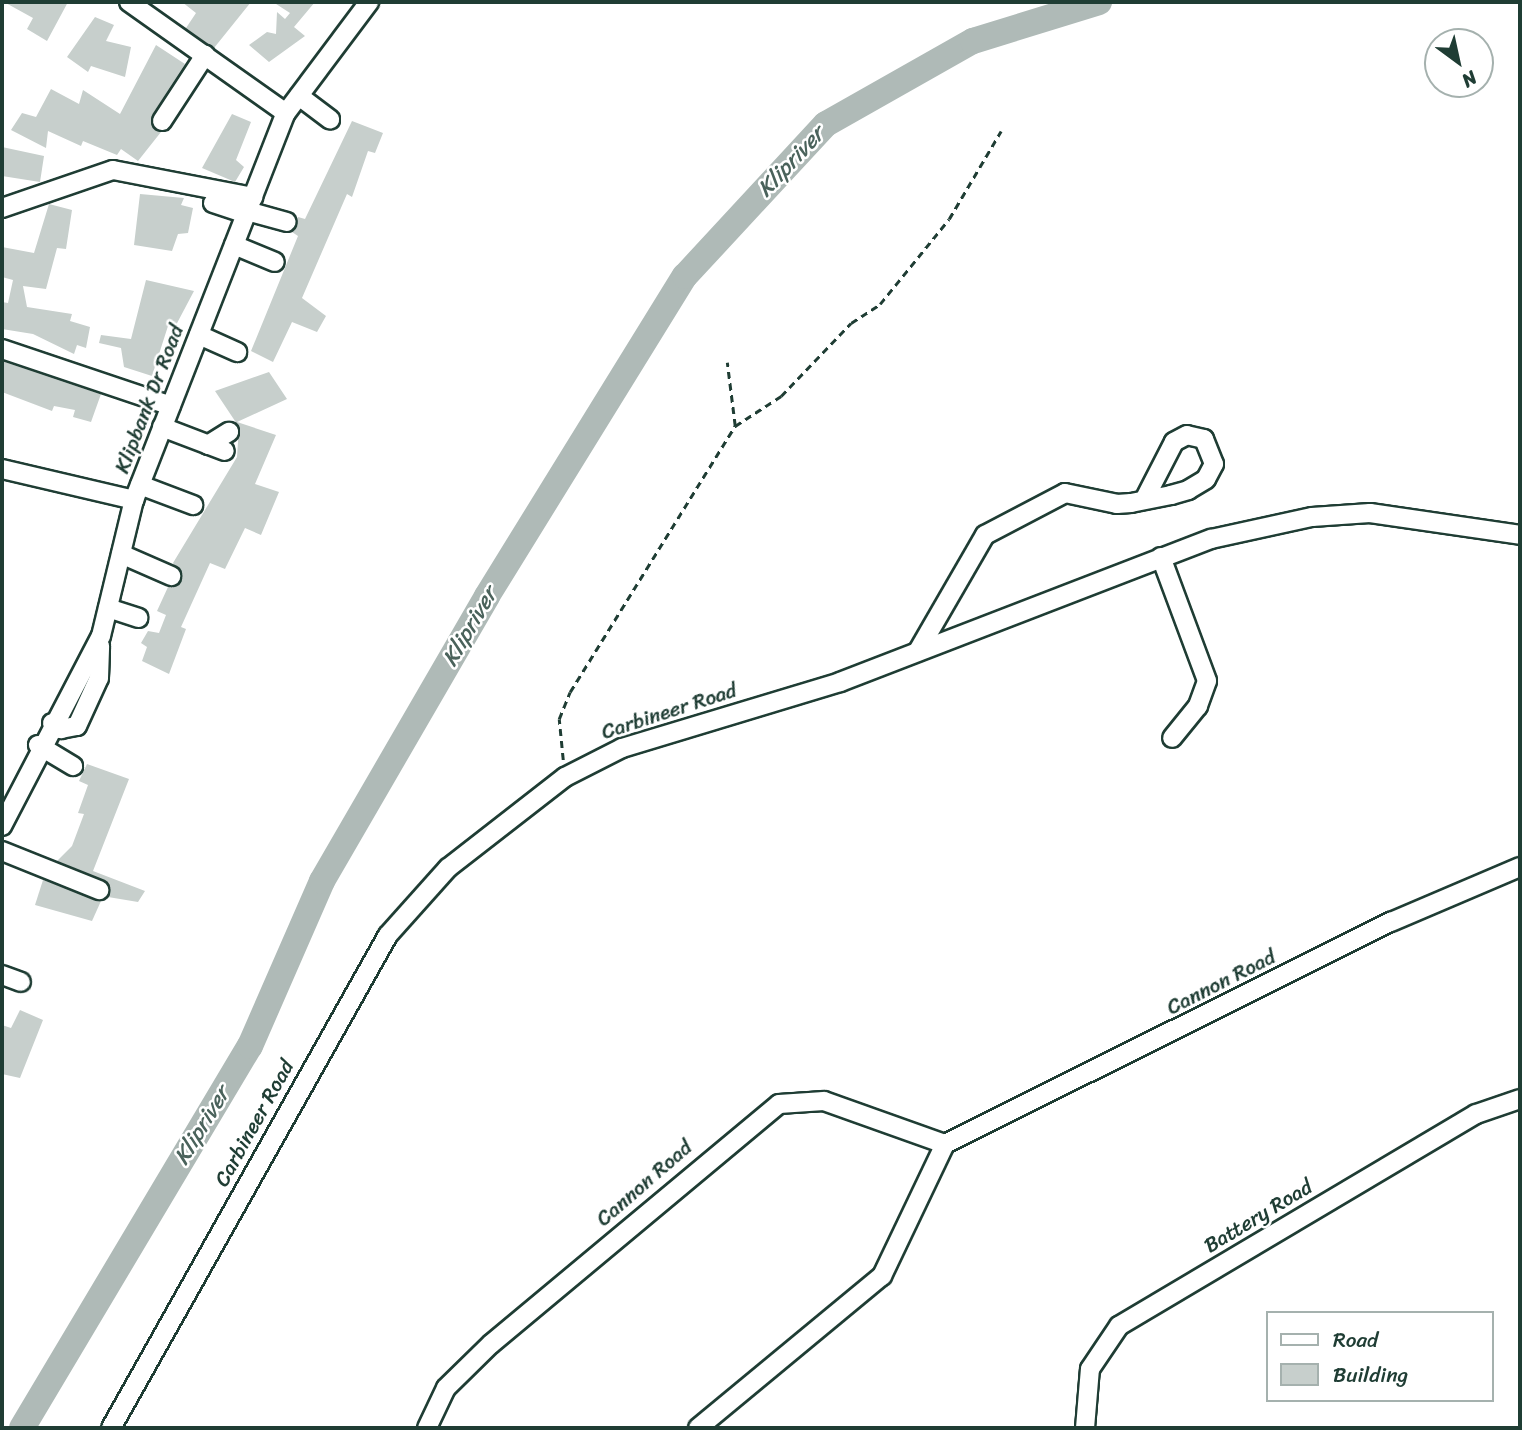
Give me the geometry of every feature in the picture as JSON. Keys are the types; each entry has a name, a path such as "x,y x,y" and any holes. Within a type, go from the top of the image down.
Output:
{"street":[{"path":"129,2 286,113"},
{"name":"Klipbank Dr Road","path":"2,826 38,746 101,636 137,493 286,113 369,2"},
{"path":"162,121 205,55"},
{"path":"299,96 330,119"},
{"path":"2,208 113,170 249,207 287,222"},
{"path":"213,204 249,207"},
{"path":"234,246 275,262"},
{"path":"199,335 237,352"},
{"path":"2,349 171,406"},
{"path":"162,427 217,448 229,432"},
{"path":"2,469 193,505"},
{"path":"918,651 985,535 1065,493 1117,504 1144,500"},
{"name":"Carbineer Road","path":"111,1428 388,935 448,868 565,778 622,748 918,651 1161,557 1262,526 1345,513 1520,535"},
{"path":"121,554 171,576"},
{"path":"1161,557 1207,681 1198,706 1172,738"},
{"path":"108,607 138,618"},
{"path":"38,746 73,766"},
{"path":"2,851 99,890"},
{"name":"Cannon Road","path":"427,1428 446,1388 491,1344 779,1104 824,1101 946,1144 1391,922 1520,867"},
{"path":"2,975 21,982"},
{"name":"Battery Road","path":"1085,1428 1090,1369 1119,1326 1476,1114 1520,1099"},
{"path":"698,1428 882,1276 946,1144"}],"path":[{"path":"565,778 559,719 569,692 735,426 781,396 850,323 880,304 949,219 1001,131"},
{"path":"727,362 735,426"}],"building":[{"path":"4,2 68,2 47,41 27,29 33,18"},
{"path":"182,2 251,2 214,48 186,28 196,13"},
{"path":"273,2 315,2 294,27 305,36 269,62 249,45 267,32 276,34 277,12 285,19 290,13"},
{"path":"95,17 114,25 106,41 131,47 125,77 91,66 88,72 67,57"},
{"path":"156,45 185,64 152,115 152,126 161,132 138,161 121,149 117,155 83,141 81,146 48,131 46,148 11,130 22,113 36,117 51,89 79,104 83,90 120,114"},
{"path":"232,114 251,122 236,160 244,167 235,182 202,168"},
{"path":"352,121 383,133 375,153 368,151 352,197 347,194 302,298 326,316 317,332 292,322 273,362 251,351 298,236 292,232 298,217 305,219"},
{"path":"2,147 44,156 40,182 2,176"},
{"path":"140,194 184,198 181,205 193,208 188,233 178,234 172,251 134,245"},
{"path":"49,204 72,210 66,249 57,248 46,289 23,286 27,307 72,314 70,321 90,327 86,348 77,345 74,354 33,334 2,329 2,302 8,303 13,280 2,277 2,247 34,253"},
{"path":"146,280 194,291 175,327 168,326 152,376 124,367 121,348 99,343 101,335 131,339"},
{"path":"2,361 101,394 91,422 73,417 75,410 54,406 52,411 2,392"},
{"path":"269,372 287,399 237,422 276,435 255,484 279,492 261,535 245,528 225,569 210,563 181,627 186,629 169,674 142,661 147,647 141,643 148,631 159,633 166,615 157,611 168,587 182,580 173,563 237,457 239,427 215,391"},
{"path":"87,764 129,779 93,871 145,891 138,902 108,897 104,880 57,861 72,846 84,814 78,813 88,785 79,781"},
{"path":"43,880 101,901 92,921 35,905"},
{"path":"20,1010 43,1020 20,1078 2,1074 2,1025 11,1028"}],"waterway":[{"name":"Klipriver","path":"22,1428 250,1046 322,881 487,596 685,276 826,124 973,41 1099,2"}]}
